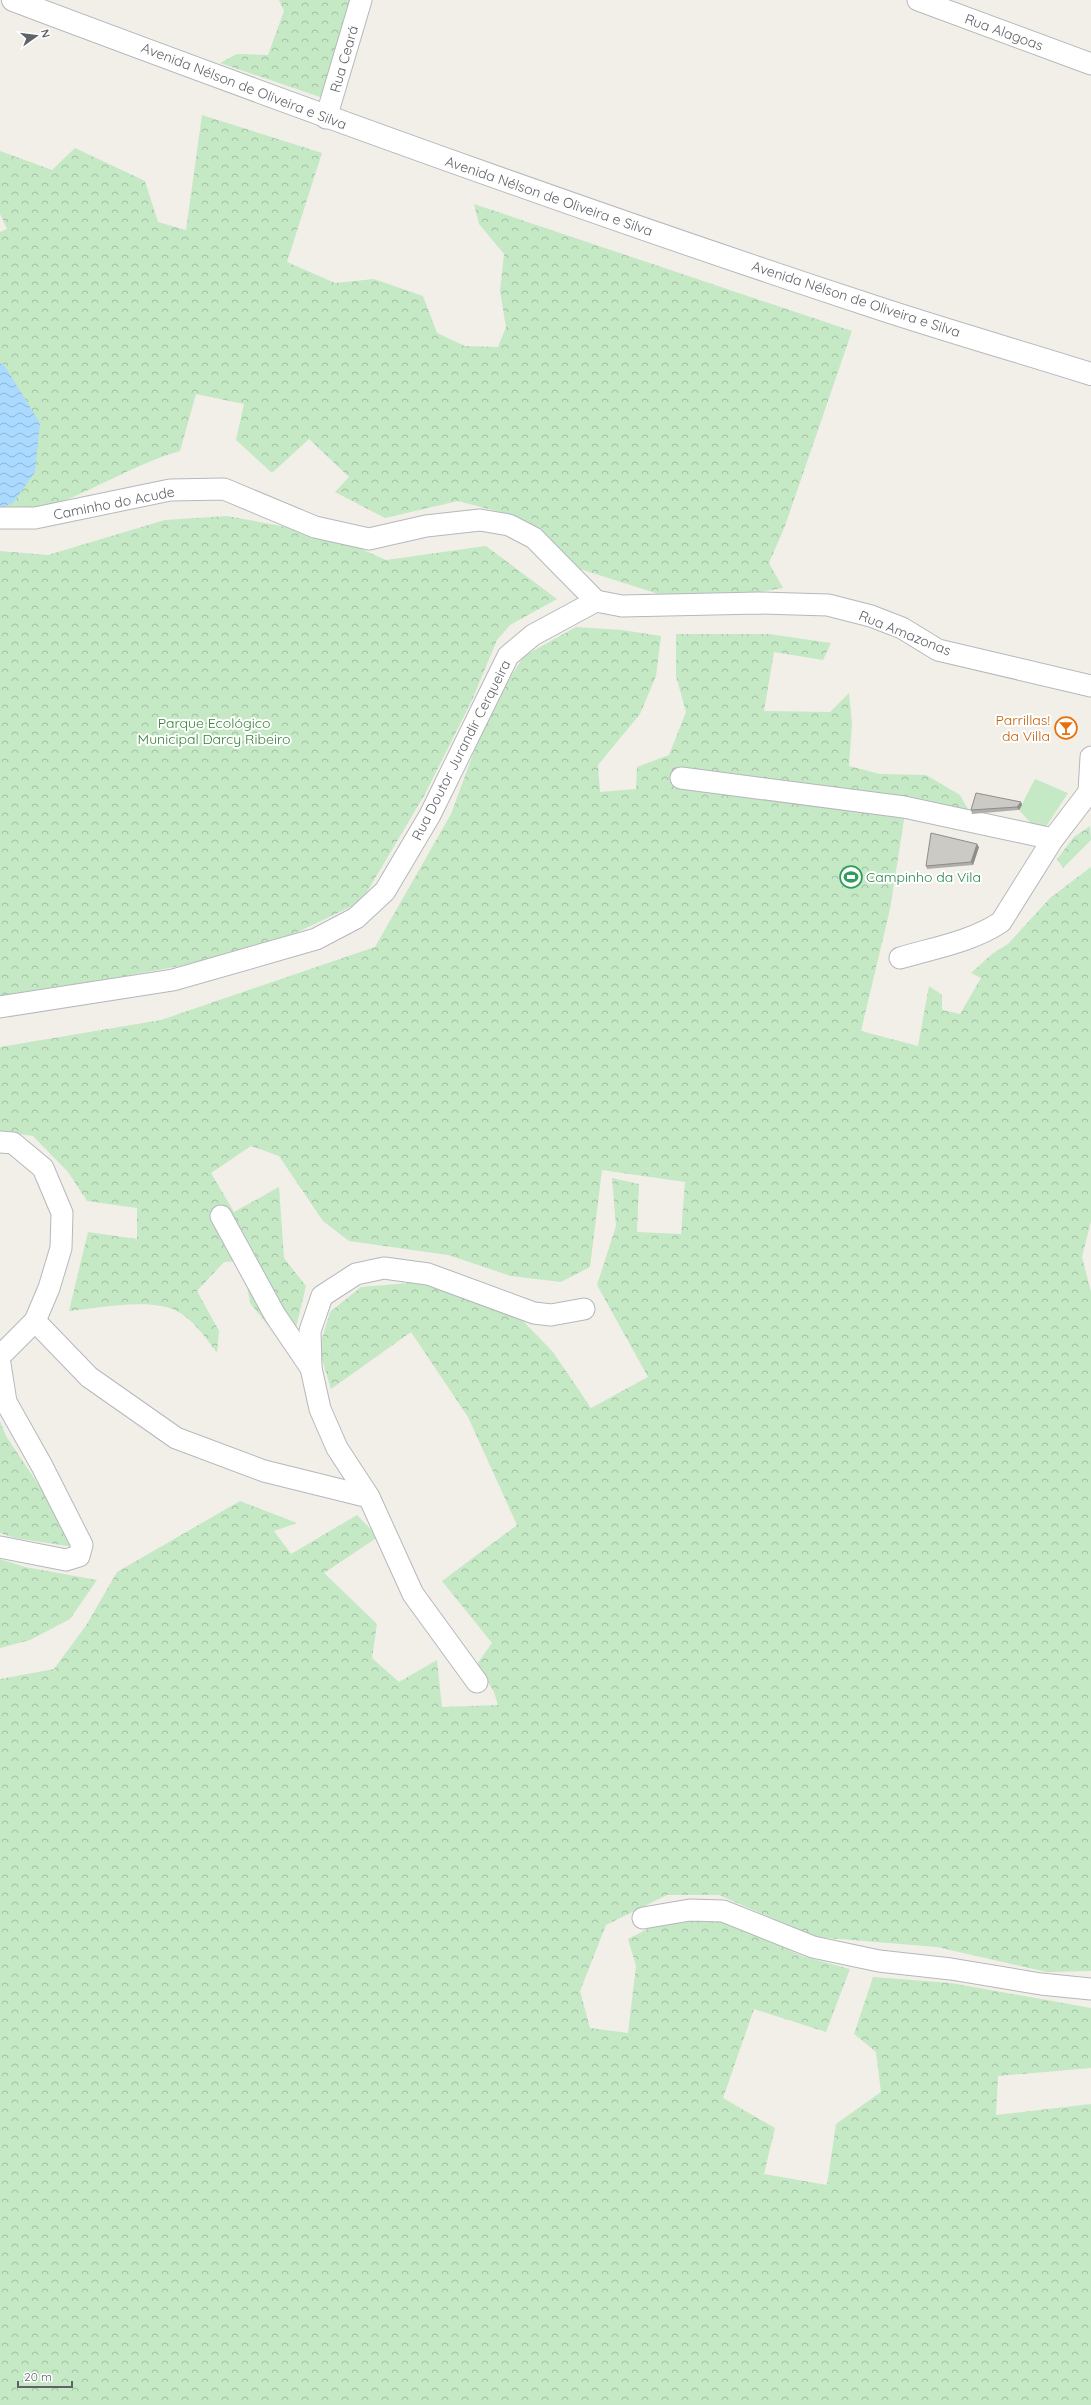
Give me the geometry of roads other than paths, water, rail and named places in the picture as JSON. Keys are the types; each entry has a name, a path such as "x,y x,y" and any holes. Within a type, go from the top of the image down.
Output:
{"street":[{"name":"Avenida Nélson de Oliveira e Silva","path":"13,0 326,118 874,307 1091,374"},
{"name":"Rua Ceará","path":"326,118 361,0"},
{"name":"Rua Alagoas","path":"918,0 1091,64"},
{"name":"Caminho do Acude","path":"0,518 35,518 170,490 224,489 315,527 369,539 426,526 480,520 508,525 534,538 596,601"},
{"name":"Rua Amazonas","path":"596,601 622,606 759,603 828,605 871,616 902,628 938,650 1091,686"},
{"name":"Rua Doutor Jurandir Cerqueira","path":"0,1007 173,980 316,939 356,918 385,891 430,815 508,656 533,635 596,601"},
{"path":"900,958 989,930 1000,922 1053,839 1090,794 1091,757"},
{"path":"681,778 904,807 1053,839"},
{"path":"0,1142 12,1143 43,1168 62,1213 61,1248 49,1288 35,1321 0,1356"},
{"path":"221,1216 274,1316 311,1368"},
{"path":"477,1682 412,1594 369,1497 336,1448 320,1409 311,1368 310,1331 322,1296 356,1274 384,1268 428,1274 534,1313 551,1315 584,1309"},
{"path":"35,1321 89,1377 176,1438 264,1471 369,1497"},
{"path":"0,1364 6,1402 42,1466 82,1545 82,1551 79,1556 66,1560 0,1547"},
{"path":"643,1918 690,1910 723,1911 813,1947 879,1962 952,1969 1041,1984 1091,1989"}],"water":[{"path":"0,363 4,365 40,423 35,472 13,503 0,508"}],"place":[{"name":"Parrillas! da Villa","path":"1066,728"},
{"name":"Campinho da Vila","path":"851,877"}],"park label":[{"name":"Parque Ecológico Municipal Darcy Ribeiro","path":"214,732"}]}
